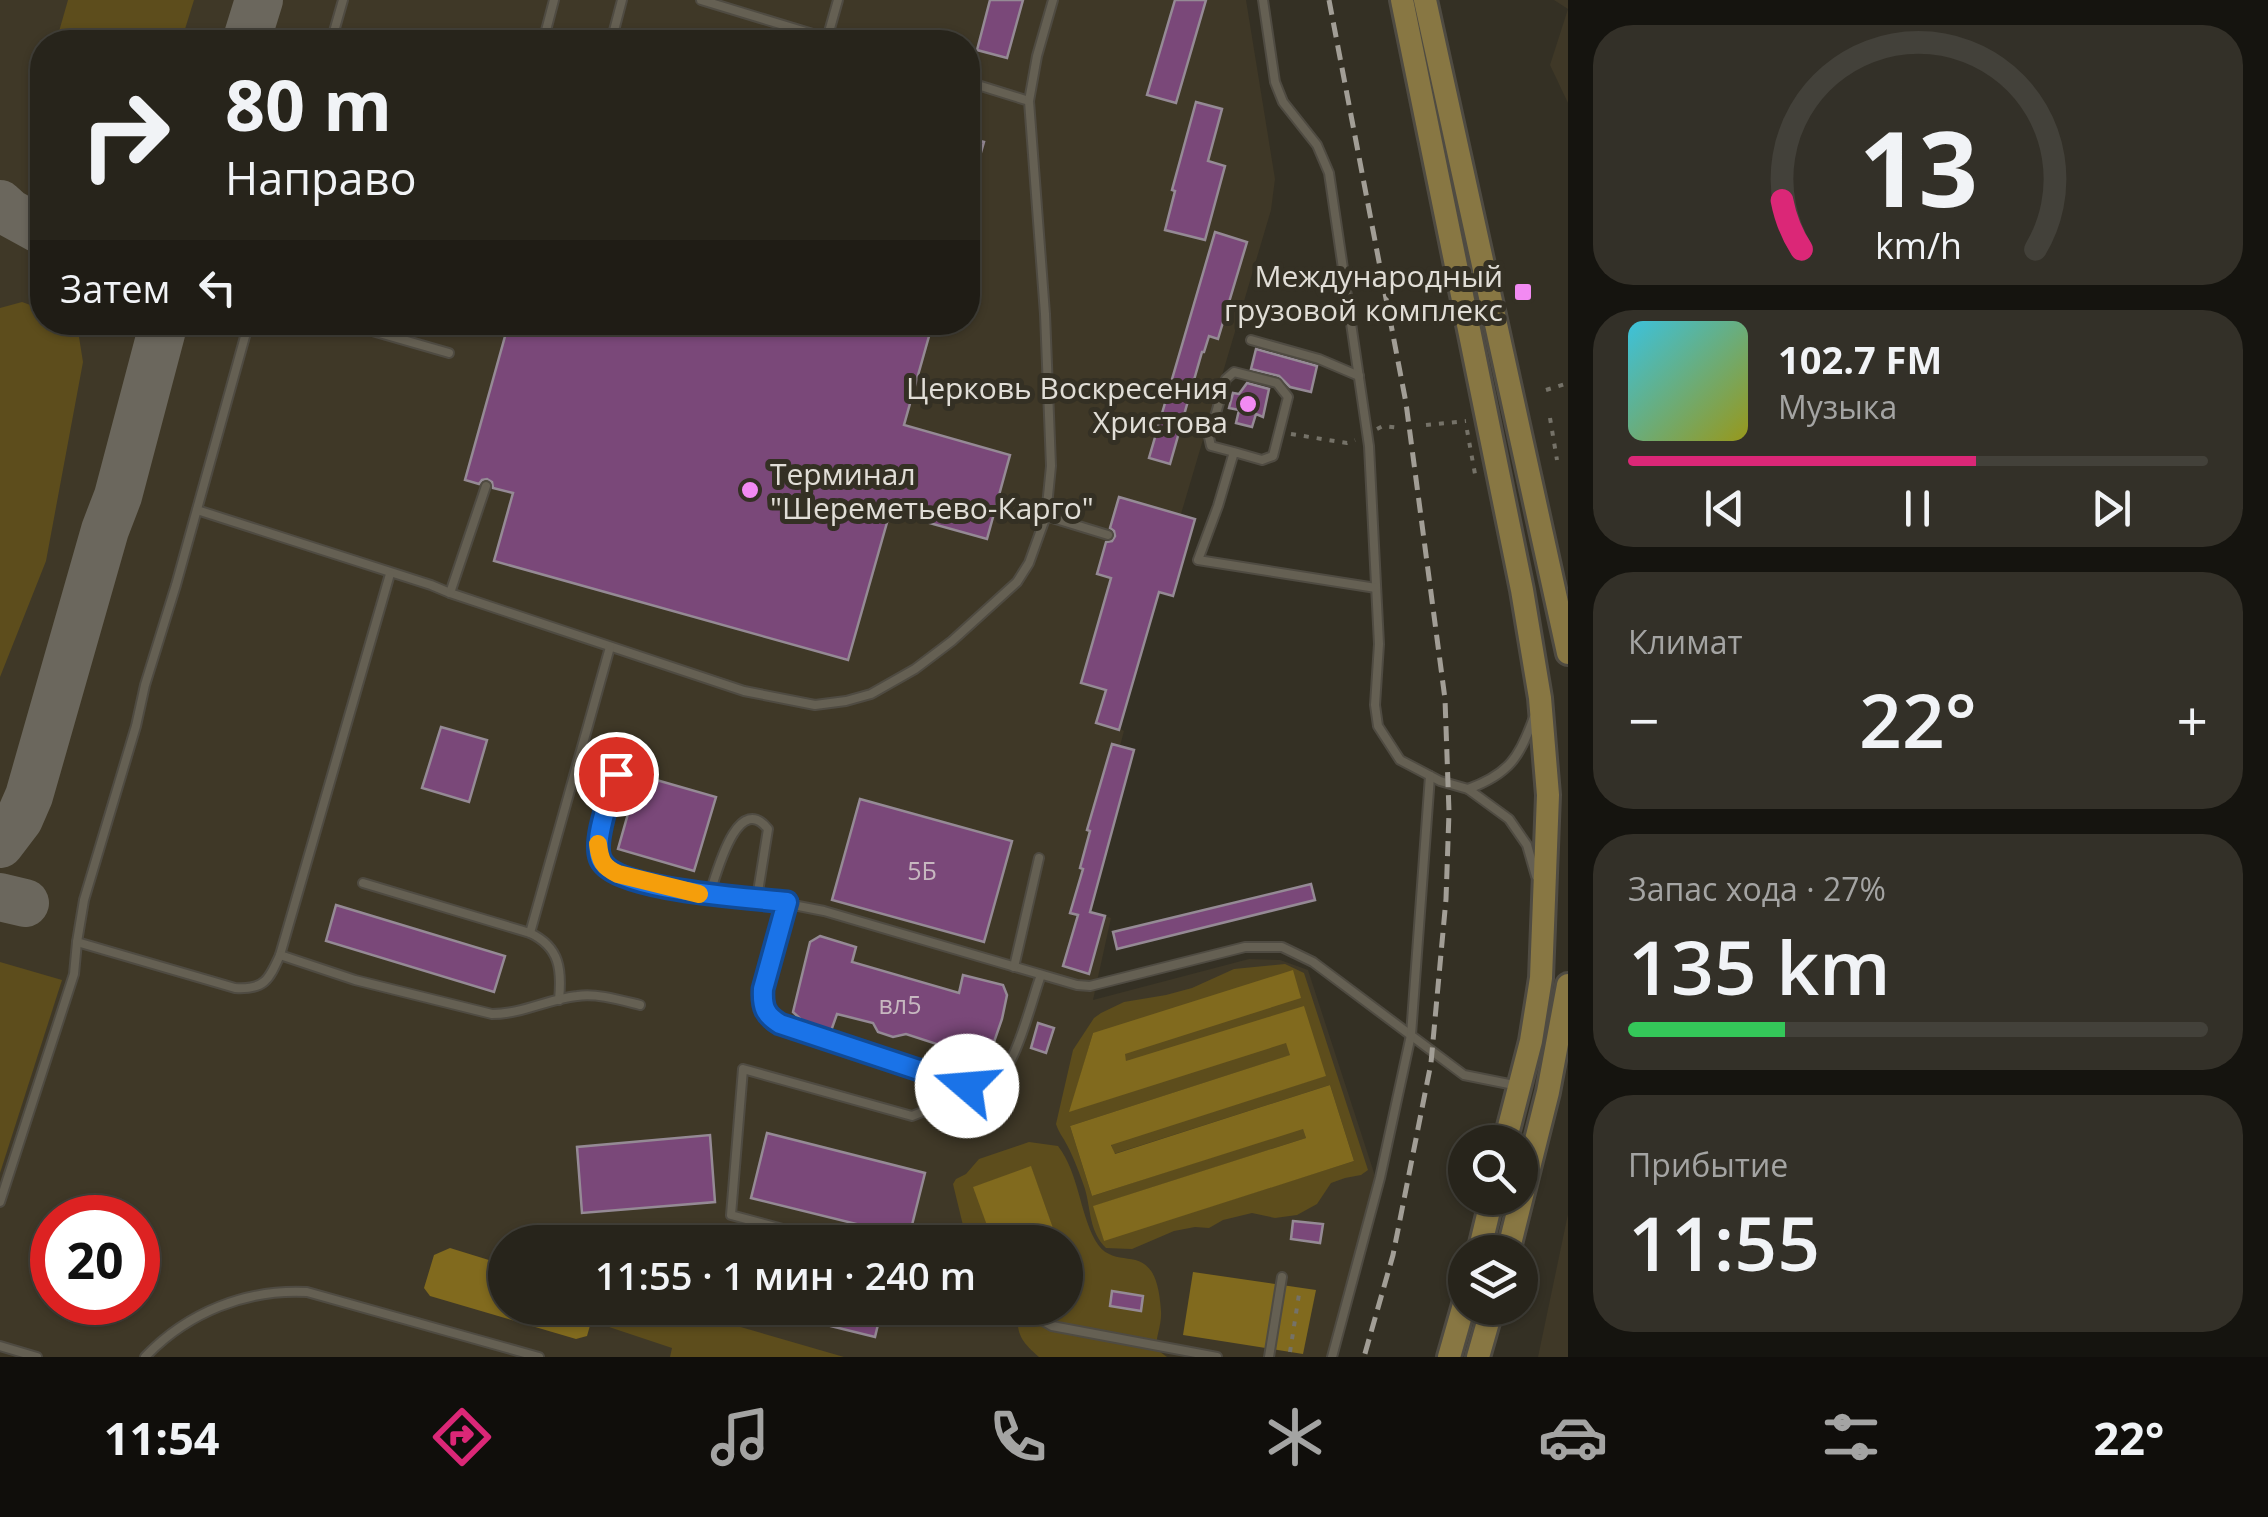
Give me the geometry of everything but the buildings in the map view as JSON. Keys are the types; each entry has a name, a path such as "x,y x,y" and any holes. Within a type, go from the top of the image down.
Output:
{"main road":[{"path":"1402,0 1518,571 1540,698 1548,796 1541,978 1531,1041 1509,1125"},
{"path":"1425,0 1568,653"},
{"path":"1512,1235 1548,1092 1568,985"},
{"path":"1449,1357 1458,1325"},
{"path":"1478,1357 1487,1325"}],"lane":[{"path":"334,30 343,0"},
{"path":"546,30 554,0"},
{"path":"613,30 622,0"},
{"path":"701,0 730,5 801,30"},
{"path":"830,30 838,0"},
{"path":"197,510 744,691 816,705 871,694 914,669 952,642 1017,582 1029,563 1046,516 1051,466 1046,314 1029,101 1053,0"},
{"path":"1264,0 1275,82 1284,102 1318,146 1330,173 1368,434 1378,726 1400,760 1468,789 1500,811 1520,832 1534,870 1544,919"},
{"path":"980,86 1029,101"},
{"path":"0,1202 74,974 84,900 246,335"},
{"path":"387,335 449,353"},
{"path":"1250,340 1319,358 1359,376"},
{"path":"1234,372 1277,383 1288,397 1272,456 1262,460 1234,452 1211,446 1209,437 1226,379 1234,372"},
{"path":"1198,560 1234,452"},
{"path":"450,594 486,486"},
{"path":"1046,516 1108,536"},
{"path":"1184,557 1376,588"},
{"path":"76,942 235,988 252,990 272,973 390,574"},
{"path":"530,933 610,646"},
{"path":"1468,789 1508,768 1521,750 1540,698"},
{"path":"616,774 598,844 600,860 618,874 710,896 787,902 1076,985 1090,986 1245,947 1282,948 1313,962 1464,1075 1518,1086"},
{"path":"1332,1357 1380,1178 1411,1035 1430,776"},
{"path":"710,896 734,832 742,823 756,820 768,829 757,898"},
{"path":"1014,967 1039,858"},
{"path":"363,883 544,940 559,965 559,1000"},
{"path":"787,902 763,989 762,1002 771,1019 950,1081 986,1087"},
{"path":"280,955 355,980 492,1014 508,1014 580,995 640,1004"},
{"path":"768,1225 731,1215 742,1069 912,1116 996,1081 1012,1058 1040,974"},
{"path":"1269,1357 1282,1277"},
{"path":"146,1357 194,1318 254,1294 284,1291 307,1292 539,1357"},
{"path":"1050,1325 1217,1357"},
{"path":"3,1350 37,1357"}],"path":[{"path":"1546,390 1568,383"},
{"path":"1550,418 1557,460"},
{"path":"1426,425 1466,420"},
{"path":"1279,431 1347,444 1383,426 1402,428"},
{"path":"1468,434 1474,474"},
{"path":"1290,1352 1300,1288"}],"shaded area":[{"path":"0,0 1246,0 1275,179 1271,210 1181,514 1195,519 1173,596 1159,593 1120,729 1124,731 1120,746 1134,750 1090,911 1111,918 1093,1000 1249,959 1280,960 1308,970 1376,1179 1328,1357 0,1357"},
{"path":"68,0 194,0 185,30 59,30"},
{"path":"1554,0 1568,0 1568,9"},
{"path":"1568,9 1568,103 1550,65"},
{"path":"22,302 30,305 30,335 77,335 83,362 46,561 0,677 0,308"},
{"path":"0,962 62,980 0,1173"},
{"path":"1285,964 1304,973 1368,1170 1331,1183 1317,1204 1297,1215 1275,1218 1252,1213 1209,1228 1174,1231 1132,1249 1106,1248 1093,1227 1085,1189 1056,1124 1073,1050 1101,1013 1124,1002 1192,988 1234,969","holes":["1303,1007 1325,1076 1111,1144 1114,1154 1330,1085 1354,1161 1104,1240 1094,1206 1306,1138 1303,1128 1092,1196 1070,1126 1291,1055 1286,1042 1070,1111 1093,1033 1124,1054 1126,1062"]},
{"path":"1293,970 1301,998 1125,1054 1126,1061 1304,1006 1326,1076 1111,1145 1115,1154 1330,1085 1354,1161 1104,1241 1093,1206 1306,1138 1303,1129 1092,1196 1070,1126 1290,1055 1286,1043 1069,1112 1093,1033"},
{"path":"1029,1142 1058,1146 1070,1168 1095,1240 1104,1251 1143,1263 1152,1272 1161,1311 1156,1349 1167,1357 1039,1357 1023,1341 1018,1325 1083,1325 1083,1225 1052,1225 1031,1167 974,1187 987,1225 963,1225 953,1184 979,1159"},
{"path":"1031,1166 1052,1225 987,1225 973,1187"},
{"path":"1568,1214 1568,1357 1538,1357"},
{"path":"450,1248 488,1260 488,1313 430,1296 424,1288 434,1255"},
{"path":"1193,1272 1316,1290 1303,1354 1183,1335"},
{"path":"528,1325 590,1325 587,1336 576,1339"},
{"path":"603,1325 734,1325 844,1357 670,1357 672,1348"}],"taxiway":[{"path":"250,30 259,0"},
{"path":"0,204 30,224"},
{"path":"0,844 19,819 29,796 118,496 161,335"},
{"path":"0,897 25,903"}],"railway":[{"path":"1329,0 1406,403 1445,699 1449,812 1446,899 1431,1063 1393,1255 1364,1357"}],"slow traffic":[{"path":"598,844 600,860 618,874 699,894"}],"place":[{"name":"Международный грузовой комплекс","path":"1523,292"},
{"name":"Церковь Воскресения Христова","path":"1248,404"},
{"name":"Терминал \"Шереметьево-Карго\"","path":"750,490"}],"route":[{"path":"616,774 598,844 600,860 606,868 691,893 787,902 763,989 762,1002 771,1019 967,1086"}]}
